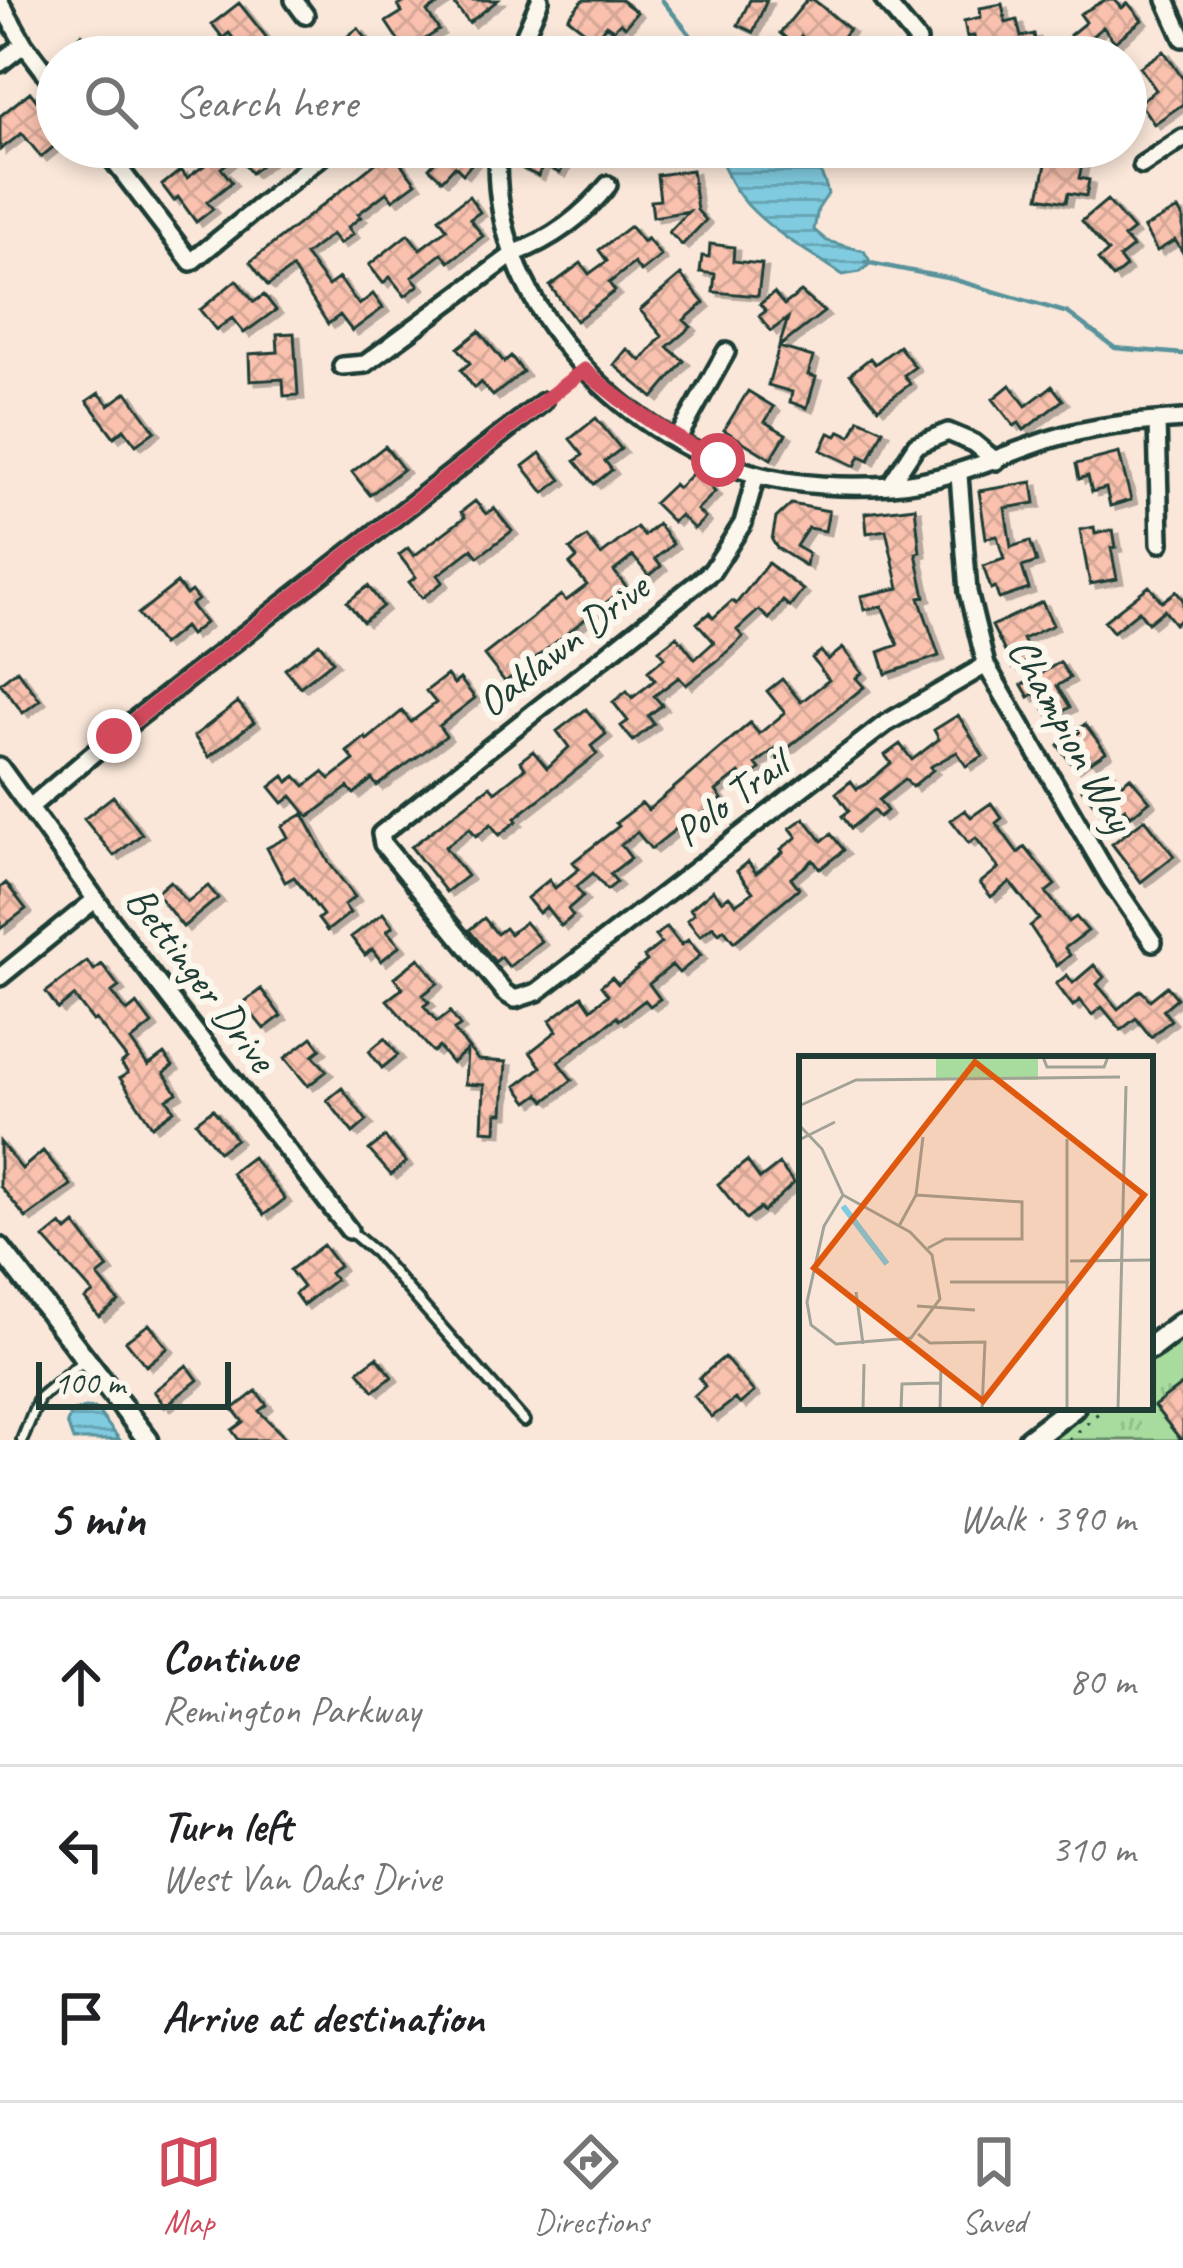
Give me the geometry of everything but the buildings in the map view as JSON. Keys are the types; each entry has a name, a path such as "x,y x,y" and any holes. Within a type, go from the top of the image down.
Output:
{"main road":[{"path":"1153,1346 1183,1323"},
{"path":"1030,1440 1069,1410"}],"street":[{"path":"524,36 540,0"},
{"path":"884,0 913,36"},
{"path":"1166,0 1183,38"},
{"path":"0,2 36,60"},
{"path":"0,63 24,44"},
{"path":"1147,162 1183,138"},
{"path":"119,168 191,262 307,168"},
{"path":"499,168 502,205 514,253 551,330 584,370 626,407 677,440 756,475 890,485 959,475 1050,440 1183,419"},
{"path":"342,366 365,364 514,253 541,243 572,221 608,184"},
{"path":"677,440 726,352"},
{"path":"30,807 114,736 543,402"},
{"path":"1157,421 1160,543"},
{"path":"890,485 916,445 948,432 974,443 996,461"},
{"name":"Oaklawn Drive","path":"526,998 505,993 383,844 381,835 712,571 743,523 756,475"},
{"name":"Champion Way","path":"959,475 968,592 986,665 1110,879 1154,942"},
{"name":"Polo Trail","path":"526,998 886,724 986,665"},
{"name":"Bettinger Drive","path":"0,767 349,1230"},
{"path":"0,977 96,898"},
{"path":"0,1248 148,1440"}],"lane":[{"path":"349,1230 376,1253 524,1421"},
{"path":"22,1440 39,1398 85,1359"}],"path":[{"path":"543,402 584,370"},
{"path":"1069,1440 1102,1410"}],"green space":[{"path":"1183,1322 1183,1440 1030,1440 1069,1410 1153,1410 1153,1346"}],"water":[{"path":"817,168 828,194 818,209 814,230 827,241 864,251 871,263 860,272 843,275 766,223 735,189 725,170"},
{"path":"96,1409 120,1440 73,1440 67,1423 72,1412"}],"waterway":[{"path":"662,0 691,36"},
{"path":"865,262 952,279 1068,313 1115,348 1183,354"}],"route":[{"path":"114,736 584,370 626,407 718,460"}]}
